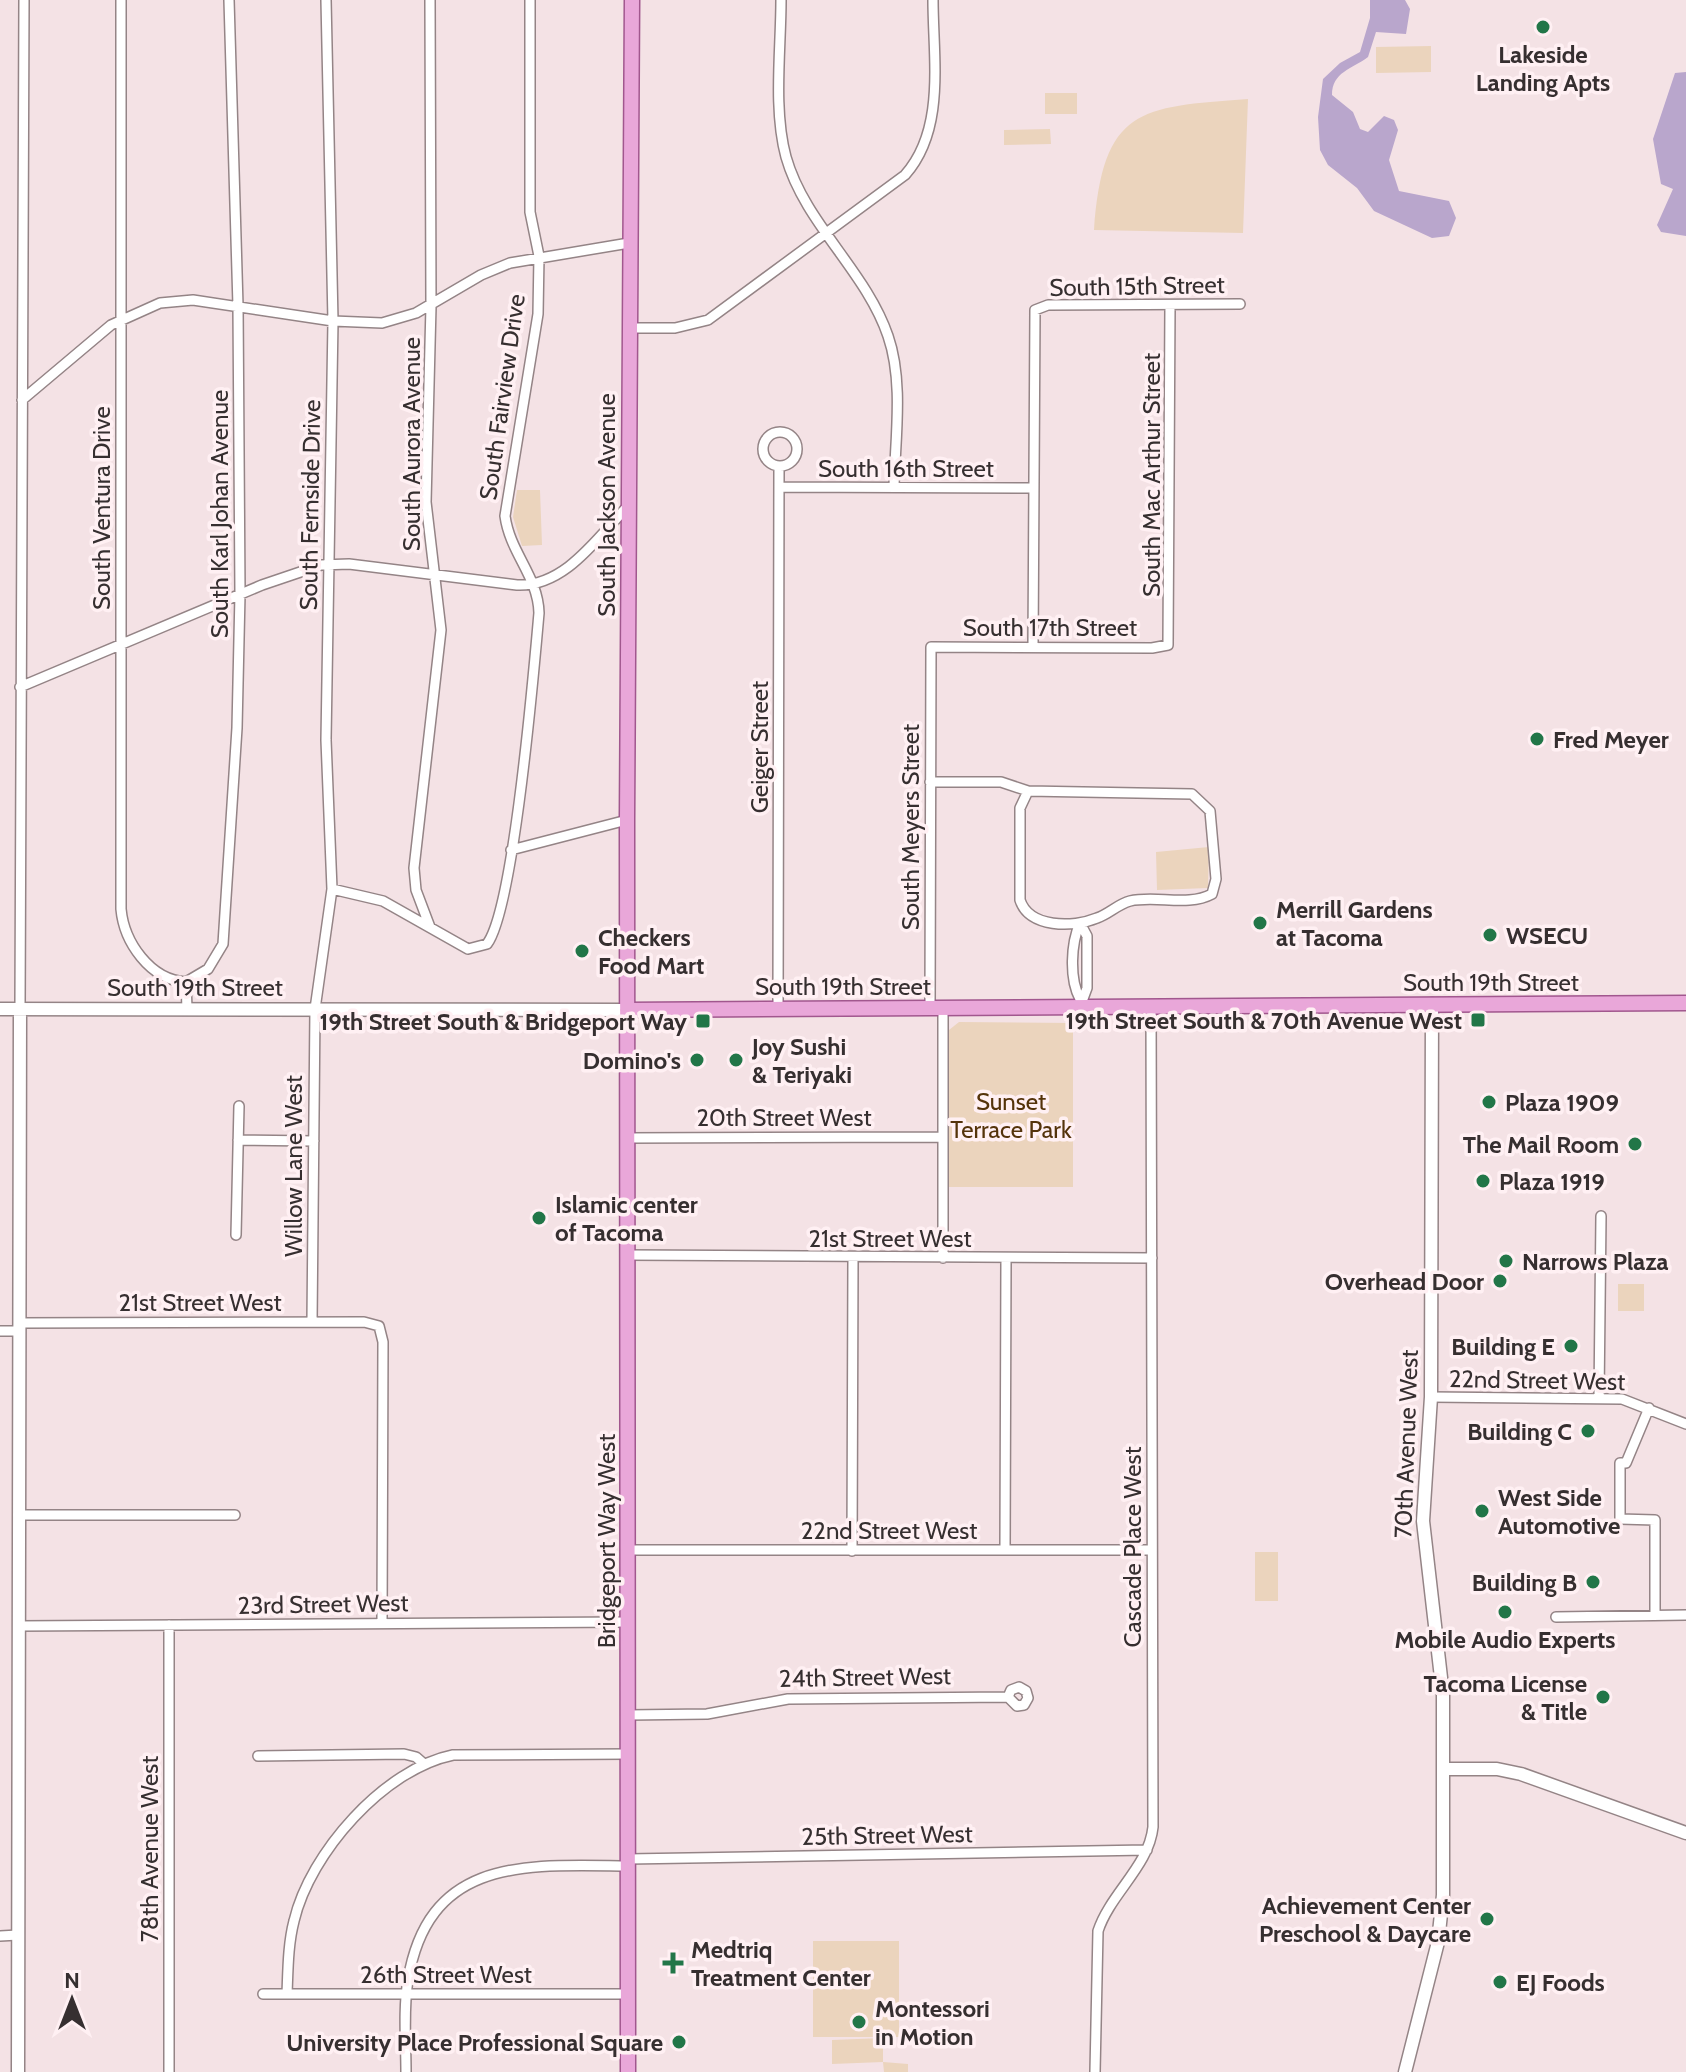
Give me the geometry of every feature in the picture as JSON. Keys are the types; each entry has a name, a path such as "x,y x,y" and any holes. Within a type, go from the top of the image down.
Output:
{"main road":[{"name":"South Jackson Avenue","path":"627,1010 632,0"},
{"name":"South 19th Street","path":"627,1010 1080,1003 1151,1006 1686,1003"},
{"name":"Bridgeport Way West","path":"627,1010 628,2072"}],"street":[{"path":"18,2072 24,0"},
{"name":"South Ventura Drive","path":"121,0 122,920 131,943 152,968 168,979 186,982"},
{"name":"South Karl Johan Avenue","path":"186,982 208,969 224,940 237,728 240,594 238,306 229,0"},
{"name":"South Fernside Drive","path":"315,1009 332,889 326,740 333,321 326,0"},
{"name":"South Aurora Avenue","path":"430,0 431,306 426,502 441,636 414,868 419,902 432,930"},
{"name":"South Fairview Drive","path":"432,930 471,950 484,946 493,934 511,850 537,642 539,603 535,585 509,540 505,508 534,345 539,256 530,212 530,0"},
{"path":"781,0 784,147 796,182 872,303 889,337 895,386 894,487"},
{"path":"628,328 675,328 708,320 828,235 905,175 925,146 933,109 933,0"},
{"path":"22,400 121,318 142,308 180,300 333,321 382,323 431,306 481,275 539,256 629,243"},
{"name":"South 15th Street","path":"1033,488 1036,309 1048,305 1240,304"},
{"name":"South Mac Arthur Street","path":"1168,645 1170,305"},
{"name":"Geiger Street","path":"778,1008 779,466"},
{"name":"South 16th Street","path":"780,487 1033,488"},
{"path":"1033,488 1033,647"},
{"path":"20,687 240,594 313,567 355,565 535,585 570,566 628,506"},
{"name":"South 17th Street","path":"931,647 1168,645"},
{"name":"South Meyers Street","path":"931,647 930,782 943,1258"},
{"path":"930,782 1001,782 1028,791 1183,792 1200,799 1210,811 1216,879 1212,894 1199,899 1132,900 1100,917 1080,923 1036,920 1023,910 1020,900 1020,808 1028,791"},
{"path":"511,850 627,820"},
{"path":"332,889 383,901 432,930"},
{"path":"1080,923 1087,936 1087,988 1080,1003"},
{"path":"186,982 187,1009"},
{"name":"70th Avenue West","path":"1405,2072 1441,1926 1443,1695 1423,1521 1431,1397 1432,1004"},
{"name":"Cascade Place West","path":"1095,2072 1098,1931 1107,1909 1152,1839 1151,1006"},
{"name":"South 19th Street","path":"0,1009 627,1010"},
{"name":"Willow Lane West","path":"312,1322 315,1009"},
{"path":"236,1235 239,1106"},
{"name":"20th Street West","path":"627,1138 941,1137"},
{"path":"238,1140 314,1141"},
{"path":"1599,1398 1601,1216"},
{"name":"21st Street West","path":"627,1255 1152,1258"},
{"path":"852,1551 853,1258"},
{"path":"1005,1550 1006,1259"},
{"name":"21st Street West","path":"0,1331 19,1327 312,1322 369,1322 380,1327 382,1623"},
{"name":"22nd Street West","path":"1431,1397 1629,1400 1686,1424"},
{"path":"1649,1408 1626,1463 1620,1463 1620,1519 1655,1520 1655,1614"},
{"path":"18,1515 235,1515"},
{"name":"22nd Street West","path":"628,1550 1151,1550"},
{"path":"1556,1617 1686,1615"},
{"name":"23rd Street West","path":"19,1626 628,1622"},
{"name":"78th Avenue West","path":"169,1625 169,2072"},
{"name":"24th Street West","path":"629,1715 707,1714 788,1699 1008,1697"},
{"path":"258,1756 404,1754 424,1764"},
{"path":"287,1994 294,1919 322,1858 358,1814 424,1764 464,1754 628,1754"},
{"path":"1443,1769 1497,1769 1521,1774 1686,1833"},
{"name":"25th Street West","path":"406,2072 407,1994 415,1954 428,1924 445,1903 470,1884 500,1870 524,1866 1147,1850"},
{"path":"0,1936 18,1935"},
{"name":"26th Street West","path":"263,1994 628,1994"}],"green space":[{"path":"1431,46 1431,72 1376,73 1376,47"},
{"path":"1045,93 1077,93 1077,114 1045,114"},
{"path":"1248,99 1243,233 1094,230 1107,159 1118,137 1134,122 1154,112 1179,106"},
{"path":"1050,129 1051,144 1004,145 1004,130"},
{"path":"517,490 540,490 542,545 522,546 513,517"},
{"path":"1209,847 1208,888 1157,890 1156,852"},
{"name":"Sunset Terrace Park","path":"959,1022 1073,1023 1073,1187 948,1187 949,1030"},
{"path":"1618,1284 1644,1284 1644,1311 1618,1311"},
{"path":"1255,1552 1278,1552 1278,1601 1255,1601"},
{"path":"813,1941 899,1941 899,2037 813,2037"},
{"path":"883,2038 883,2062 832,2064 832,2040"},
{"path":"883,2062 908,2064 908,2072 884,2072"}],"shaded area":[{"path":"1370,0 1405,0 1410,9 1406,34 1376,32 1368,57 1339,76 1332,95 1353,112 1360,129 1368,132 1384,116 1394,120 1398,130 1389,160 1399,191 1449,201 1456,218 1449,236 1432,238 1374,211 1357,188 1328,165 1320,150 1318,117 1323,79 1340,63 1360,52 1370,18"},
{"path":"1686,72 1686,236 1661,232 1657,225 1673,189 1661,184 1653,139 1675,73"}],"place":[{"name":"Lakeside Landing Apts","path":"1543,27"},
{"name":"Fred Meyer","path":"1537,739"},
{"name":"Merrill Gardens at Tacoma","path":"1260,923"},
{"name":"WSECU","path":"1490,935"},
{"name":"Checkers Food Mart","path":"582,951"},
{"name":"19th Street South & 70th Avenue West","path":"1478,1020"},
{"name":"19th Street South & Bridgeport Way","path":"703,1021"},
{"name":"Domino's","path":"697,1060"},
{"name":"Joy Sushi & Teriyaki","path":"736,1060"},
{"name":"Plaza 1909","path":"1489,1102"},
{"name":"The Mail Room","path":"1635,1144"},
{"name":"Plaza 1919","path":"1483,1181"},
{"name":"Islamic center of Tacoma","path":"539,1218"},
{"name":"Narrows Plaza","path":"1506,1261"},
{"name":"Overhead Door","path":"1500,1281"},
{"name":"Building E","path":"1571,1346"},
{"name":"Building C","path":"1588,1431"},
{"name":"West Side Automotive","path":"1482,1511"},
{"name":"Building B","path":"1593,1582"},
{"name":"Mobile Audio Experts","path":"1505,1612"},
{"name":"Tacoma License & Title","path":"1603,1697"},
{"name":"Achievement Center Preschool & Daycare","path":"1487,1919"},
{"name":"Medtriq Treatment Center","path":"673,1963"},
{"name":"EJ Foods","path":"1500,1982"},
{"name":"Montessori in Motion","path":"859,2022"},
{"name":"University Place Professional Square","path":"679,2042"}]}
